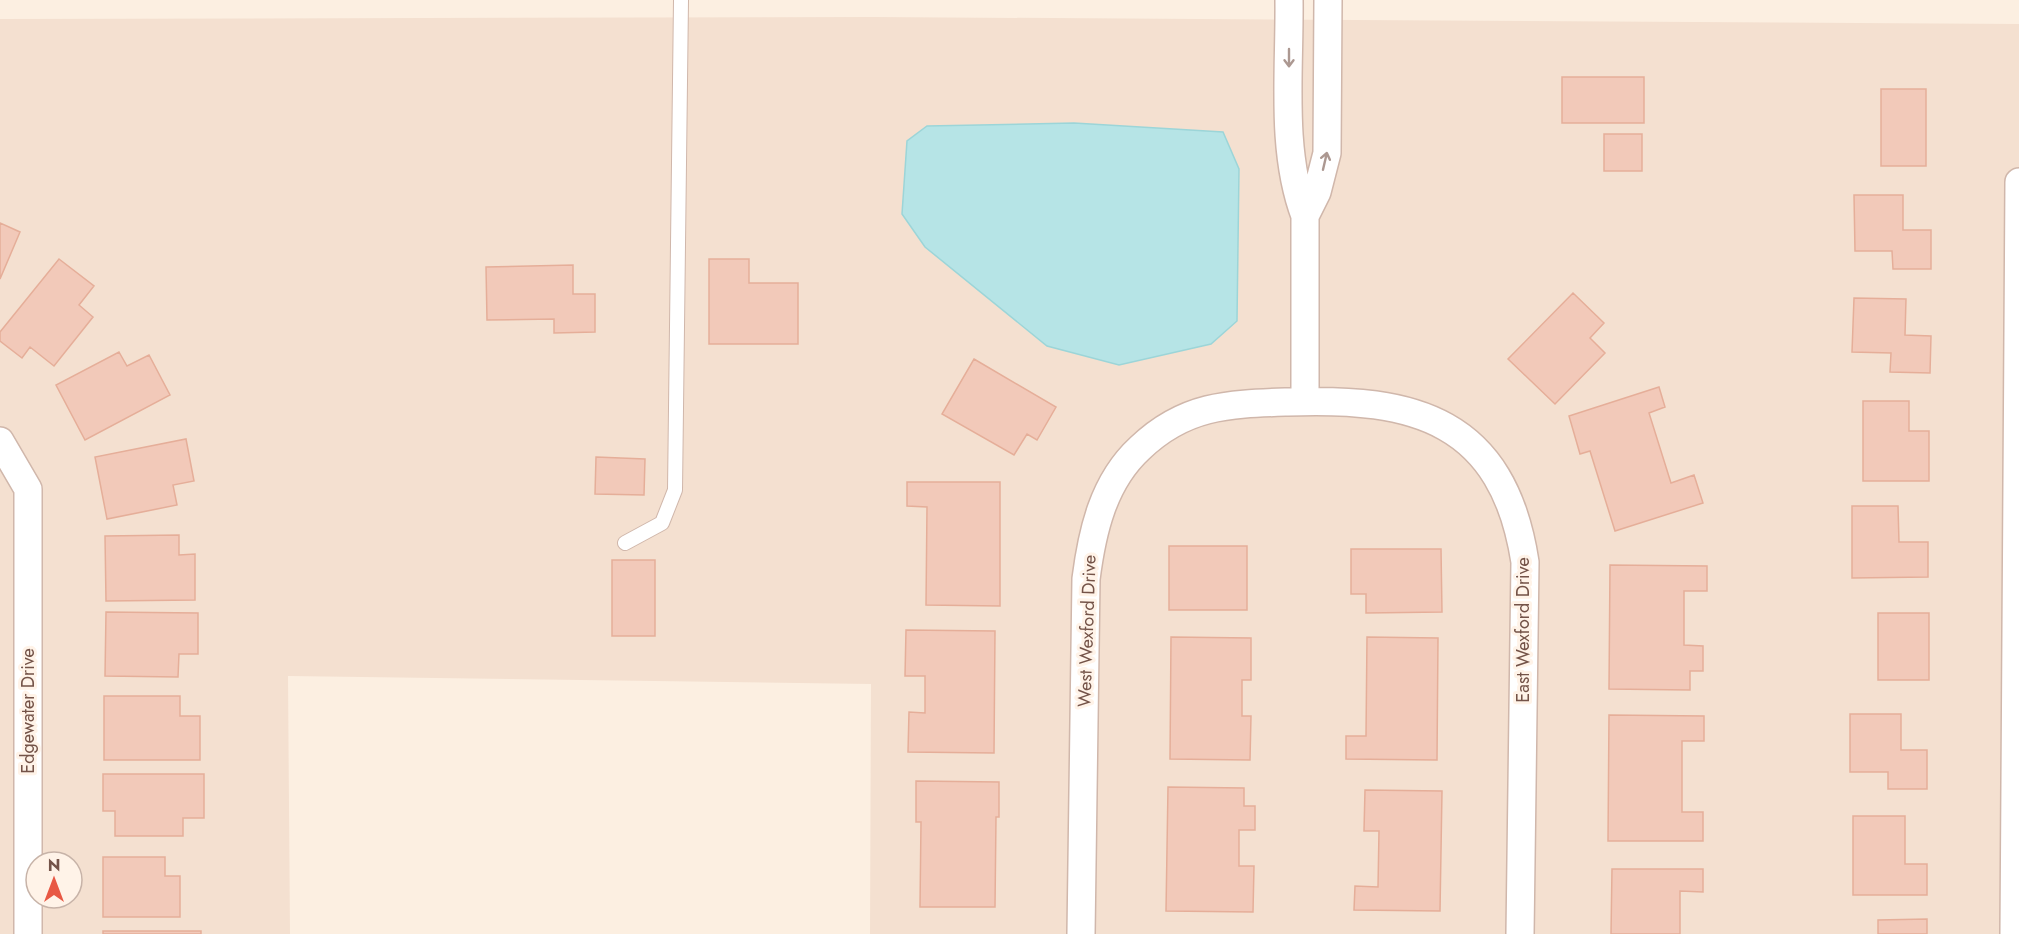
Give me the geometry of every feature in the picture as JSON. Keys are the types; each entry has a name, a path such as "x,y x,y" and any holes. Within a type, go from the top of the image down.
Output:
{"street":[{"path":"1289,0 1290,161 1295,189 1305,216 1305,401"},
{"path":"1305,216 1317,192 1327,153 1328,0"},
{"path":"2014,934 2019,182"},
{"name":"West Wexford Drive","path":"1081,934 1086,579 1092,532 1100,510 1120,471 1140,448 1181,418 1204,408 1246,403 1305,401"},
{"name":"East Wexford Drive","path":"1305,401 1363,401 1391,406 1444,426 1473,447 1495,471 1508,496 1520,530 1525,562 1520,934"},
{"name":"Edgewater Drive","path":"0,441 28,489 28,934"}],"lane":[{"path":"625,543 663,523 675,490 681,0"}],"shaded area":[{"path":"874,17 2019,24 2019,934 870,934 871,684 288,676 290,934 0,934 0,19"}],"water":[{"path":"1074,123 1223,132 1239,169 1237,321 1211,344 1119,365 1047,346 925,247 902,214 907,141 927,126"}],"building":[{"path":"1562,77 1644,77 1644,123 1562,123"},
{"path":"1881,89 1926,89 1926,166 1881,166"},
{"path":"1604,134 1642,134 1642,171 1604,171"},
{"path":"1854,195 1903,195 1903,230 1931,230 1931,269 1893,269 1892,251 1855,251"},
{"path":"0,223 20,232 0,279"},
{"path":"59,259 94,286 79,305 93,317 54,366 30,347 22,358 0,341 0,332"},
{"path":"709,259 749,259 749,283 798,283 798,344 709,344"},
{"path":"573,265 573,294 595,294 595,332 554,333 554,319 487,320 486,267"},
{"path":"1573,293 1604,323 1590,338 1605,353 1555,404 1508,359"},
{"path":"1854,298 1906,299 1905,335 1931,336 1930,373 1890,372 1891,353 1852,352"},
{"path":"119,352 127,366 149,355 170,395 85,440 56,385"},
{"path":"974,359 1056,407 1037,440 1027,434 1014,455 942,414"},
{"path":"1659,387 1665,407 1649,413 1671,483 1694,475 1703,503 1615,531 1590,451 1580,454 1569,416"},
{"path":"1863,401 1909,401 1909,431 1929,431 1929,481 1863,481"},
{"path":"186,439 194,481 173,485 177,505 107,519 95,457"},
{"path":"596,457 645,459 644,495 595,494"},
{"path":"907,482 1000,482 1000,606 926,605 927,507 907,506"},
{"path":"1852,506 1898,506 1899,542 1928,542 1928,577 1852,578"},
{"path":"179,535 179,555 195,554 195,600 106,601 105,536"},
{"path":"1169,546 1247,546 1247,610 1169,610"},
{"path":"1351,549 1441,549 1442,612 1366,613 1366,594 1351,594"},
{"path":"612,560 655,560 655,636 612,636"},
{"path":"1610,565 1707,566 1707,591 1684,591 1684,645 1703,646 1703,671 1690,671 1690,690 1609,689"},
{"path":"106,612 198,613 198,654 179,654 178,677 105,676"},
{"path":"1878,613 1929,613 1929,680 1878,680"},
{"path":"906,630 995,631 994,753 908,752 909,712 925,713 925,676 905,676"},
{"path":"1171,637 1251,638 1251,680 1242,680 1242,716 1251,716 1250,760 1170,759"},
{"path":"1367,637 1438,638 1437,760 1346,759 1346,736 1366,736"},
{"path":"104,696 180,696 180,716 200,716 200,760 104,760"},
{"path":"1850,714 1901,714 1901,750 1927,750 1927,789 1888,789 1888,772 1850,772"},
{"path":"1609,715 1704,716 1704,741 1682,741 1682,812 1703,812 1703,841 1608,841"},
{"path":"103,774 204,774 204,818 183,818 183,836 115,836 115,811 103,811"},
{"path":"916,781 999,782 999,817 996,817 995,907 920,907 921,822 916,822"},
{"path":"1168,787 1244,788 1244,806 1255,806 1255,830 1239,830 1239,866 1254,866 1253,912 1166,911"},
{"path":"1365,790 1442,791 1440,911 1354,910 1355,886 1378,887 1379,831 1364,831"},
{"path":"1853,816 1905,816 1905,864 1927,864 1927,895 1853,895"},
{"path":"103,857 165,857 165,876 180,876 180,917 103,917"},
{"path":"1612,869 1703,869 1703,892 1680,891 1680,934 1611,934"},
{"path":"1927,919 1927,934 1878,934 1878,920"},
{"path":"103,931 201,931 201,934 103,934"}]}
